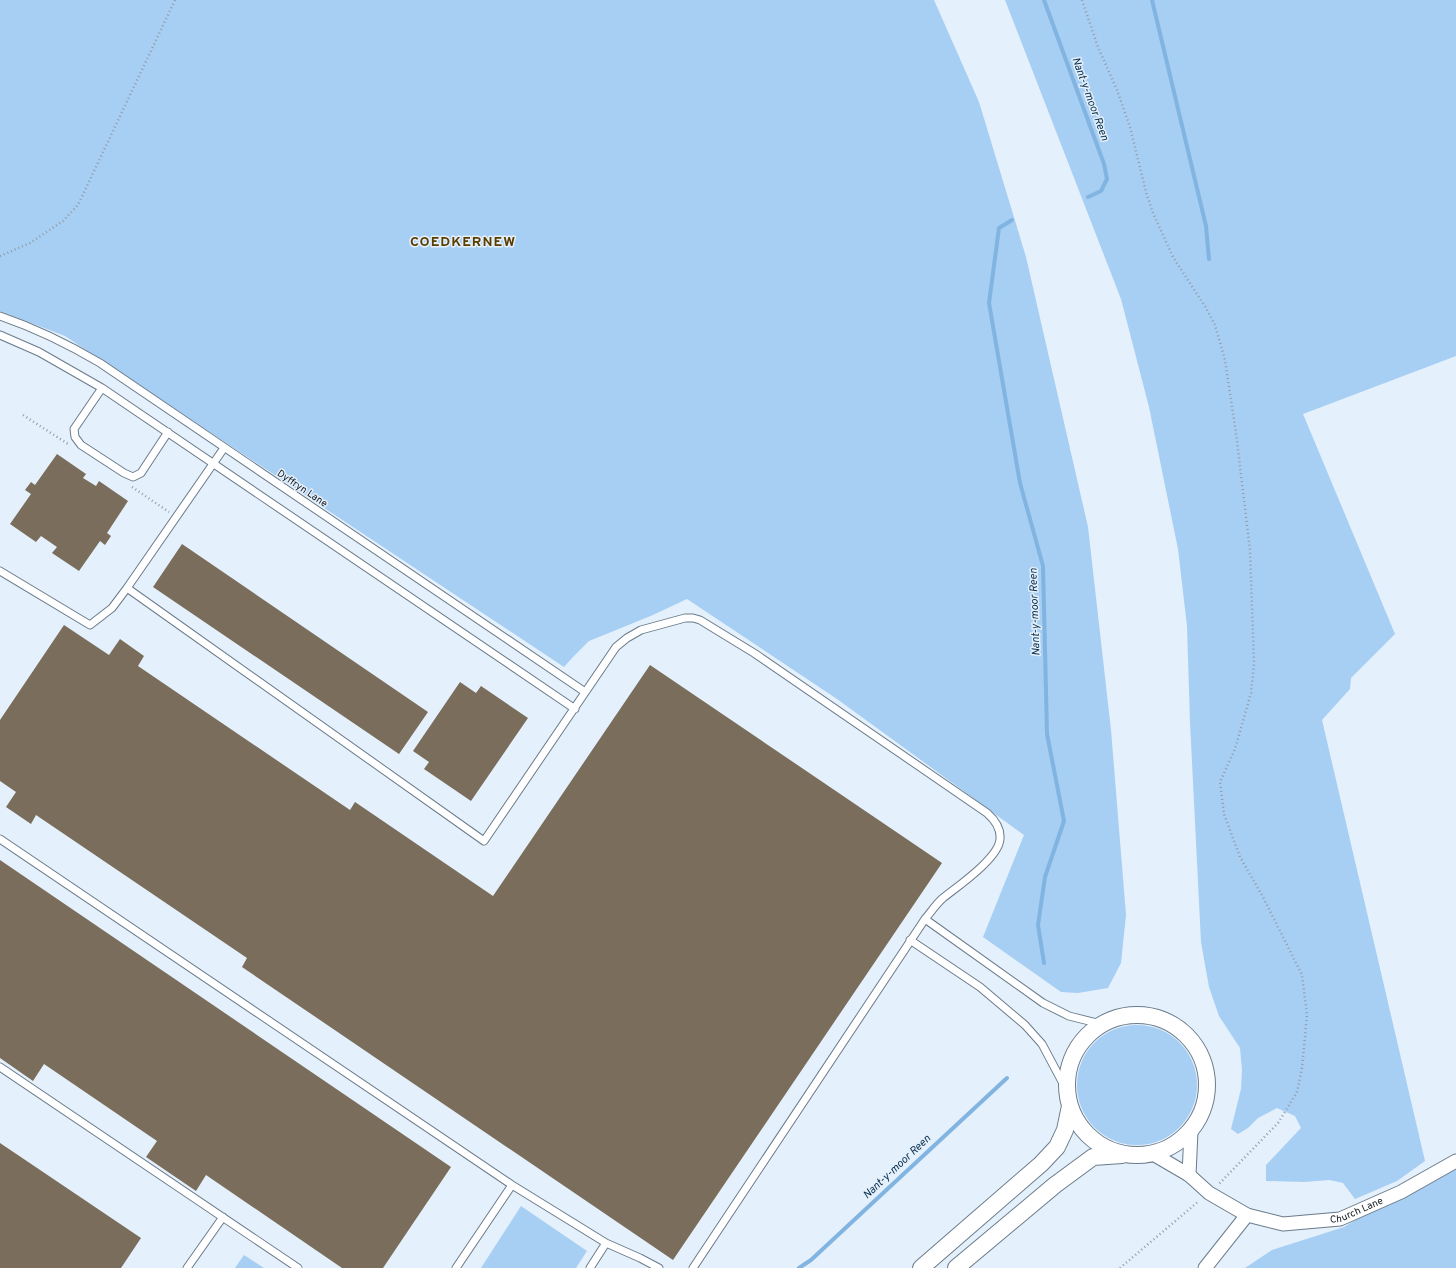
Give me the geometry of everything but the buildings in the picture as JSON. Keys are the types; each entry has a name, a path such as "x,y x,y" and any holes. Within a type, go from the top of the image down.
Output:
{"street":[{"path":"921,1268 1041,1164 1056,1147 1065,1130 1069,1098 1069,1067 1079,1045 1101,1024 1124,1016 1148,1015 1171,1023 1190,1038 1203,1060 1208,1084 1204,1109 1191,1131 1174,1145 1153,1154 1093,1157 1055,1185 956,1268"},
{"path":"1069,1098 1080,1125 1094,1140 1112,1150 1132,1155"},
{"path":"1189,1175 1191,1131"},
{"name":"Church Lane","path":"1153,1154 1189,1175 1209,1193 1247,1215 1283,1224 1340,1219 1401,1192 1456,1161"},
{"path":"1205,1268 1247,1215"}],"lane":[{"name":"Dyffryn Lane","path":"0,316 44,333 100,363 586,692"},
{"path":"0,335 39,352 102,388 575,709"},
{"path":"102,388 74,429 75,437 81,445 124,474 133,477 139,475 168,432"},
{"path":"0,571 90,625 112,608 224,448"},
{"path":"127,588 484,841 616,647 626,638 641,630 685,618 700,620 754,653 987,813 998,826 1000,840 996,851 989,860 942,899 925,919 694,1268"},
{"path":"0,839 512,1185 606,1243 659,1268"},
{"path":"925,919 1043,1003 1068,1016 1101,1024"},
{"path":"910,940 980,987 1024,1025 1042,1044 1069,1098"},
{"path":"0,1066 298,1268"},
{"path":"456,1268 512,1185"},
{"path":"187,1268 223,1217"},
{"path":"590,1268 606,1243"}],"path":[{"path":"0,256 30,243 50,230 63,221 78,205 175,0"},
{"path":"1082,0 1098,47 1130,127 1146,192 1153,213 1173,257 1206,308 1215,325 1225,360 1236,434 1250,550 1254,664 1251,693 1235,749 1220,782 1224,814 1240,857 1263,896 1302,975 1307,1015 1302,1068 1297,1092 1278,1124 1230,1174 1120,1268"}],"shaded area":[{"path":"0,0 934,0 979,102 1026,257 1088,527 1111,730 1126,915 1121,963 1108,988 1078,993 1061,992 983,937 1024,835 837,699 687,599 653,615 589,641 564,667 65,336 0,311"},
{"path":"1005,0 1456,0 1456,356 1303,414 1395,634 1351,678 1350,689 1322,720 1425,1161 1397,1181 1355,1199 1343,1183 1329,1180 1304,1182 1266,1181 1266,1165 1301,1128 1295,1116 1277,1108 1258,1118 1248,1128 1238,1134 1231,1129 1241,1089 1242,1070 1240,1048 1219,1016 1209,987 1201,942 1190,722 1187,626 1178,549 1149,407 1121,299"},
{"path":"1137,1025 1149,1026 1160,1030 1170,1035 1179,1043 1187,1052 1192,1062 1196,1073 1196,1097 1192,1108 1187,1118 1179,1127 1170,1135 1160,1140 1149,1144 1137,1145 1125,1144 1114,1140 1104,1135 1095,1127 1087,1118 1082,1108 1078,1097 1077,1085 1078,1073 1082,1062 1087,1052 1095,1043 1104,1035 1114,1030 1125,1026"},
{"path":"1456,1161 1456,1268 1245,1268 1272,1250 1344,1227 1401,1192"},
{"path":"521,1206 587,1251 576,1268 481,1268"},
{"path":"244,1255 264,1268 235,1268"}],"waterway":[{"name":"Nant-y-moor Reen","path":"1044,0 1104,164 1107,179 1101,191 1088,197"},
{"path":"1152,0 1206,226 1209,259"},
{"name":"Nant-y-moor Reen","path":"1012,220 999,228 989,303 1020,483 1043,566 1047,734 1064,821 1045,877 1038,925 1044,963"},
{"name":"Nant-y-moor Reen","path":"799,1268 811,1260 1007,1078"}],"district":[{"name":"COEDKERNEW","path":"463,242"}]}
